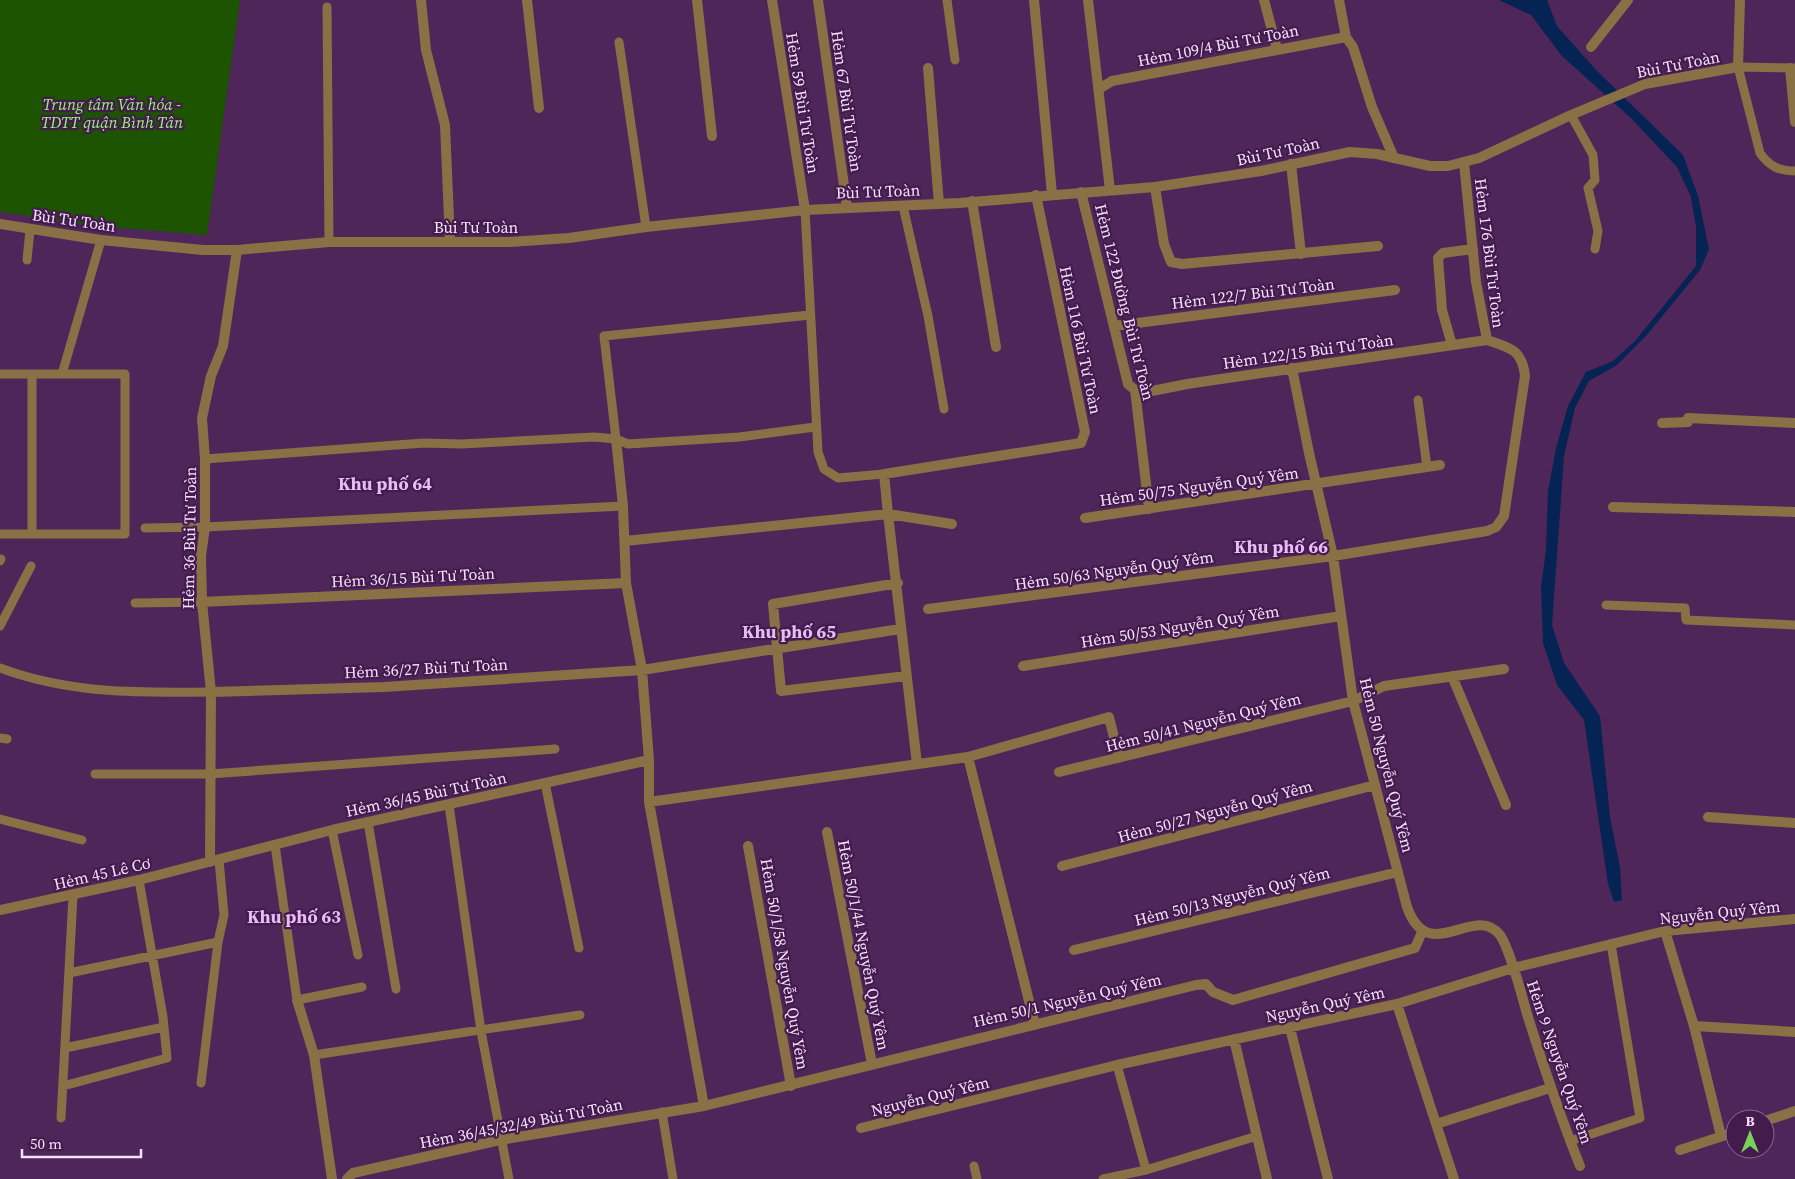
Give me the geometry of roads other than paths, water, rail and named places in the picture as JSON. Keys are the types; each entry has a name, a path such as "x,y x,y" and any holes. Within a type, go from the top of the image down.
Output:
{"street":[{"path":"422,0 426,50 445,125 450,242"},
{"path":"527,0 539,108"},
{"path":"696,0 712,136"},
{"name":"Hẻm 59 Bùi Tư Toàn","path":"772,0 805,210"},
{"name":"Hẻm 67 Bùi Tư Toàn","path":"818,0 847,207"},
{"path":"1034,0 1052,194"},
{"path":"1088,0 1110,190"},
{"path":"1264,0 1277,49"},
{"path":"1339,0 1346,37 1353,47 1372,107 1394,158"},
{"path":"1591,47 1628,0"},
{"path":"1738,67 1740,0"},
{"name":"Hẻm 109/4 Bùi Tư Toàn","path":"1099,89 1112,81 1346,37"},
{"name":"Bùi Tư Toàn","path":"0,224 101,240 203,250 237,250 329,242 541,240 805,210 939,204 1155,187 1350,152 1377,154 1430,166 1464,163 1628,90 1660,80 1738,67"},
{"path":"928,68 939,204"},
{"path":"1792,68 1795,122"},
{"name":"Hẻm 176 Bùi Tư Toàn","path":"1334,556 1487,531 1496,527 1504,516 1525,376 1523,362 1516,352 1487,340 1472,250 1464,163"},
{"path":"1291,164 1301,254"},
{"path":"1155,187 1167,254 1171,262 1182,264 1378,246"},
{"name":"Hẻm 122 Đường Bùi Tư Toàn","path":"1081,192 1128,384 1135,390 1149,509"},
{"name":"Hẻm 116 Bùi Tư Toàn","path":"884,474 1081,443 1085,432 1036,195"},
{"path":"972,201 996,347"},
{"name":"Hẻm 36 Bùi Tư Toàn","path":"215,861 210,774 211,692 202,602 201,556 204,527 205,459 202,418 210,376 223,346 237,250"},
{"path":"1452,345 1442,310 1438,258 1443,253 1472,250"},
{"name":"Hẻm 122/7 Bùi Tư Toàn","path":"1114,326 1395,290"},
{"name":"Hẻm 122/15 Bùi Tư Toàn","path":"1135,390 1142,393 1292,368 1487,340"},
{"name":"Hẻm 50 Nguyễn Quý Yêm","path":"1292,368 1316,484 1334,556 1353,701 1412,920 1422,932"},
{"path":"1662,423 1688,422 1688,418 1795,423"},
{"path":"616,439 623,506 626,583 642,670 649,760 649,802 704,1106"},
{"name":"Hẻm 50/75 Nguyễn Quý Yêm","path":"1085,518 1440,465"},
{"path":"884,474 898,583 900,629 917,764"},
{"path":"1613,507 1795,512"},
{"path":"625,541 888,514 952,524"},
{"name":"Hẻm 50/63 Nguyễn Quý Yêm","path":"928,609 1334,556"},
{"name":"Hẻm 36/15 Bùi Tư Toàn","path":"202,602 626,583"},
{"path":"898,583 773,604 776,648 781,691 906,676"},
{"name":"Hẻm 50/53 Nguyễn Quý Yêm","path":"1023,666 1341,616"},
{"name":"Hẻm 36/27 Bùi Tư Toàn","path":"211,692 384,687 642,670 900,629"},
{"name":"Hẻm 50/41 Nguyễn Quý Yêm","path":"1059,772 1353,701 1384,686 1504,669"},
{"path":"1452,676 1506,805"},
{"path":"649,802 968,757 1109,717 1119,758"},
{"path":"968,757 1035,1025"},
{"name":"Hẻm 36/45 Bùi Tư Toàn","path":"215,861 332,830 649,760"},
{"name":"Hẻm 50/27 Nguyễn Quý Yêm","path":"1062,866 1375,785"},
{"path":"1708,817 1795,823"},
{"name":"Hẻm 50/1/44 Nguyễn Quý Yêm","path":"827,832 872,1064"},
{"name":"Hẻm 50/1/58 Nguyễn Quý Yêm","path":"748,846 791,1086"},
{"name":"Hẻm 45 Lê Cơ","path":"0,910 74,896 215,861"},
{"name":"Hẻm 50/13 Nguyễn Quý Yêm","path":"1074,950 1398,872"},
{"name":"Nguyễn Quý Yêm","path":"861,1128 1117,1064 1397,1004 1513,968 1665,931 1795,919"},
{"path":"1422,932 1437,935 1473,926 1485,926 1499,935 1513,968"},
{"path":"1665,931 1694,1026 1721,1136"},
{"name":"Hẻm 50/1 Nguyễn Quý Yêm","path":"704,1106 1196,985 1206,984 1213,992 1233,1000 1415,948 1422,932"},
{"name":"Hẻm 9 Nguyễn Quý Yêm","path":"1513,968 1550,1088 1580,1166"},
{"path":"298,1000 314,1055 332,1179"},
{"path":"1397,1004 1454,1179"},
{"path":"1694,1026 1795,1032"},
{"path":"1290,1028 1328,1179"},
{"path":"1234,1039 1267,1179"},
{"path":"1436,1124 1550,1088"},
{"name":"Hẻm 36/45/32/49 Bùi Tư Toàn","path":"347,1179 354,1173 500,1140 704,1106"},
{"path":"1775,1118 1795,1111"},
{"path":"1680,1150 1725,1135"}],"lane":[{"path":"947,0 955,60"},
{"path":"327,7 329,242"},
{"path":"619,42 646,227"},
{"path":"1792,68 1738,67 1760,153 1766,162 1775,168 1795,171"},
{"path":"1575,113 1593,156 1595,180 1588,188 1598,231 1595,249"},
{"path":"903,206 928,316 944,409"},
{"path":"805,210 815,427 818,452 824,469 829,474 838,478 884,474"},
{"path":"27,260 30,230"},
{"path":"62,374 101,240"},
{"path":"616,439 604,336 810,314"},
{"path":"0,374 125,374 125,534 0,534"},
{"path":"32,374 32,534"},
{"path":"1418,400 1427,467"},
{"path":"205,459 424,443 461,444 594,437 616,439 628,444 739,437 815,427"},
{"path":"145,528 204,527 623,506"},
{"path":"0,626 31,566"},
{"path":"135,603 202,602"},
{"path":"1606,605 1685,608 1686,620 1795,625"},
{"path":"0,668 73,688 107,692 211,692"},
{"path":"95,774 210,774 555,749"},
{"path":"545,783 578,948"},
{"path":"449,805 481,1031 500,1140 509,1179"},
{"path":"0,819 82,840"},
{"path":"368,822 396,989"},
{"path":"332,830 358,955"},
{"path":"275,845 298,1000 362,987"},
{"path":"201,1083 218,942 224,915 215,861"},
{"path":"63,1086 167,1058 164,1027 139,880"},
{"path":"61,1118 74,896"},
{"path":"69,974 218,942"},
{"path":"1570,1141 1640,1118 1611,944"},
{"path":"314,1055 580,1015"},
{"path":"65,1048 164,1027"},
{"path":"1117,1064 1146,1170"},
{"path":"662,1112 673,1179"},
{"path":"1103,1179 1146,1170 1257,1136"},
{"path":"974,1166 977,1179"}],"water":[{"path":"1499,0 1547,0 1557,26 1596,70 1683,155 1698,196 1709,249 1700,270 1646,336 1617,365 1589,381 1575,408 1564,456 1552,625 1564,663 1600,716 1610,817 1620,868 1622,900 1614,902 1608,884 1584,720 1557,685 1543,643 1541,587 1546,550 1548,491 1556,448 1568,406 1586,372 1613,361 1635,341 1696,266 1696,227 1691,197 1677,167 1632,119 1562,56 1531,15"}],"district":[{"name":"Khu phố 64","path":"385,484"},
{"name":"Khu phố 66","path":"1281,547"},
{"name":"Khu phố 65","path":"789,632"},
{"name":"Khu phố 63","path":"294,917"}],"park label":[{"name":"Trung tâm Văn hóa - TDTT quận Bình Tân","path":"112,113"}]}
